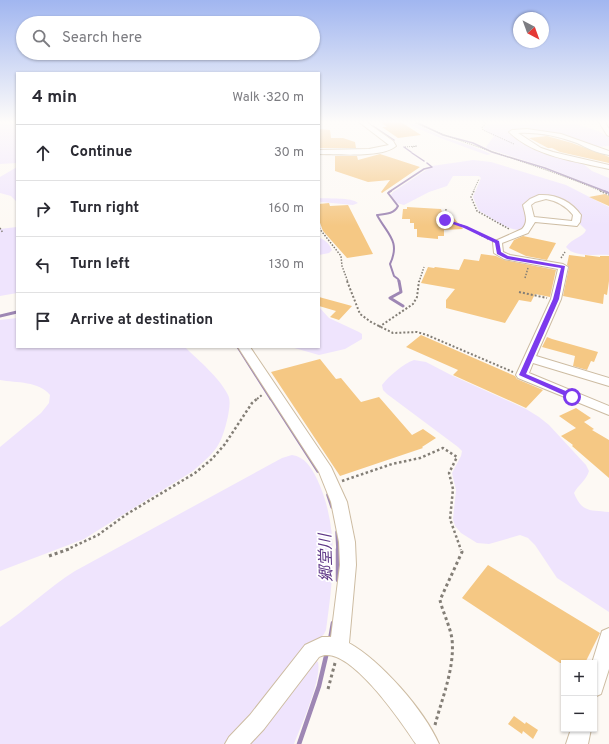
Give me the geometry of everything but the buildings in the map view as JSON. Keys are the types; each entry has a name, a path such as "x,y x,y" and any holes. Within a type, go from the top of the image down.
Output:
{"street":[{"path":"563,157 609,167"},
{"path":"530,219 574,224 576,222 577,215 575,211 559,200 541,198 533,200 527,205 530,219 529,227 519,234 497,242 499,253 507,257 563,267 556,299 522,375 609,411"},
{"path":"245,348 326,471 333,484 344,521 348,550 347,588 339,648"},
{"path":"530,358 609,382"},
{"path":"597,677 609,637"},
{"path":"236,744 257,722 312,651 325,645 339,648 355,657 373,674 405,711 428,743"},
{"path":"576,744 580,732"}],"path":[{"path":"502,157 550,171 609,195"},
{"path":"479,179 471,197 477,211 519,234"},
{"path":"446,209 445,219 448,222 466,227 497,242"},
{"path":"0,228 3,233"},
{"path":"320,229 341,256 342,266 357,310 365,318 379,327 393,333 417,332 427,335 522,375"},
{"path":"379,327 416,301 420,275 424,267"},
{"path":"519,292 556,299"},
{"path":"49,556 78,545 98,534 127,514 195,473 212,459 225,444 252,403 263,394"},
{"path":"333,484 392,464 420,458 443,448 457,457 449,473 453,490 450,519 462,552 440,600 450,630 452,650 433,735 428,743"},
{"path":"328,689 339,648"}],"shaded area":[{"path":"0,157 16,157 16,163 0,164"},
{"path":"513,157 563,157 581,162 592,171 609,178 609,192 546,167"},
{"path":"473,160 491,162 566,185 609,207 609,255 586,255 574,253 566,247 586,230 580,224 580,215 560,200 554,198 540,198 530,201 524,205 528,224 521,230 516,230 505,226 479,211 473,197 481,178 479,176 453,176 447,186 429,192 404,205 397,203 391,195 393,192 432,166"},
{"path":"16,168 16,201 11,196 0,193 0,177"},
{"path":"320,198 345,199 358,203 353,205 321,202"},
{"path":"16,227 16,293 0,296 0,229"},
{"path":"320,238 330,246 332,250 329,253 320,255"},
{"path":"320,308 329,318 362,334 362,339 345,349 319,355 294,348 320,348"},
{"path":"16,318 16,348 186,348 220,382 228,395 230,406 220,442 212,453 193,471 84,539 0,571 0,447 41,413 49,403 50,395 45,390 34,385 0,380 0,320"},
{"path":"414,360 426,362 526,409 549,425 586,465 589,471 588,474 574,493 580,504 584,507 592,510 609,512 609,612 557,578 535,545 528,538 520,535 489,544 477,543 461,533 455,526 453,519 456,490 452,473 462,451 383,390 382,385 388,378 401,367"},
{"path":"292,455 304,460 312,470 324,497 329,516 333,553 331,591 326,630 226,744 0,744 0,627 75,571 282,458"},
{"path":"315,660 318,662 318,670 314,691 294,744 246,744"}],"waterway":[{"path":"418,157 424,161"},
{"path":"508,157 545,168 607,192"},
{"path":"389,192 424,169 432,167 427,163"},
{"path":"391,191 388,193 398,206 392,212 377,215 393,243 394,249 390,264 394,276 399,282"},
{"path":"604,191 609,193"},
{"path":"399,281 401,292 390,298 403,306"},
{"path":"0,316 16,312"},
{"name":"郷堂川","path":"239,348 271,399"},
{"name":"郷堂川","path":"271,398 318,471"},
{"name":"郷堂川","path":"328,495 332,507"},
{"name":"郷堂川","path":"337,532 338,550"},
{"name":"郷堂川","path":"338,550 338,580"},
{"name":"郷堂川","path":"330,640 333,623"},
{"name":"郷堂川","path":"299,744 319,686 327,652"}],"route":[{"path":"445,220 466,227 477,234 497,242 496,245 499,253 507,257 563,267 556,299 522,375 572,397"}]}
